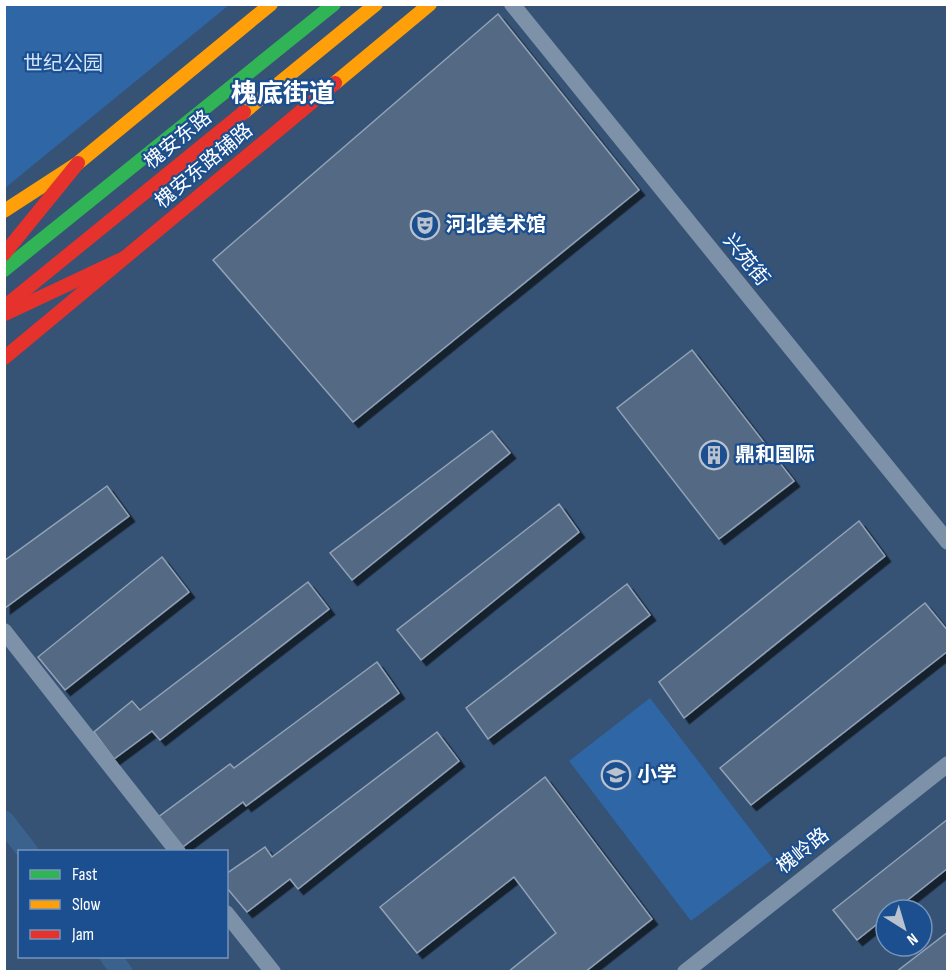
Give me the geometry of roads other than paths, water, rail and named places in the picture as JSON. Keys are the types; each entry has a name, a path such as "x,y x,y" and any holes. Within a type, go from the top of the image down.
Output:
{"main road":[{"path":"4,212 78,162 271,4"},
{"name":"槐安东路","path":"4,270 334,4"},
{"name":"槐安东路","path":"4,307 376,4"},
{"name":"槐安东路辅路","path":"4,358 429,4"},
{"path":"4,254 78,162"},
{"path":"4,314 122,259"}],"street":[{"name":"兴苑街","path":"512,4 948,542"},
{"path":"4,631 176,850"},
{"name":"槐岭路","path":"685,972 948,764"},
{"path":"228,915 273,972"}],"waterway":[{"path":"4,821 26,850"},
{"path":"112,958 122,972"}],"place":[{"name":"河北美术馆","path":"425,225"},
{"name":"鼎和国际","path":"714,455"},
{"name":"小学","path":"616,775"}],"district":[{"name":"槐底街道","path":"283,94"}],"park label":[{"name":"世纪公园","path":"63,64"}]}
